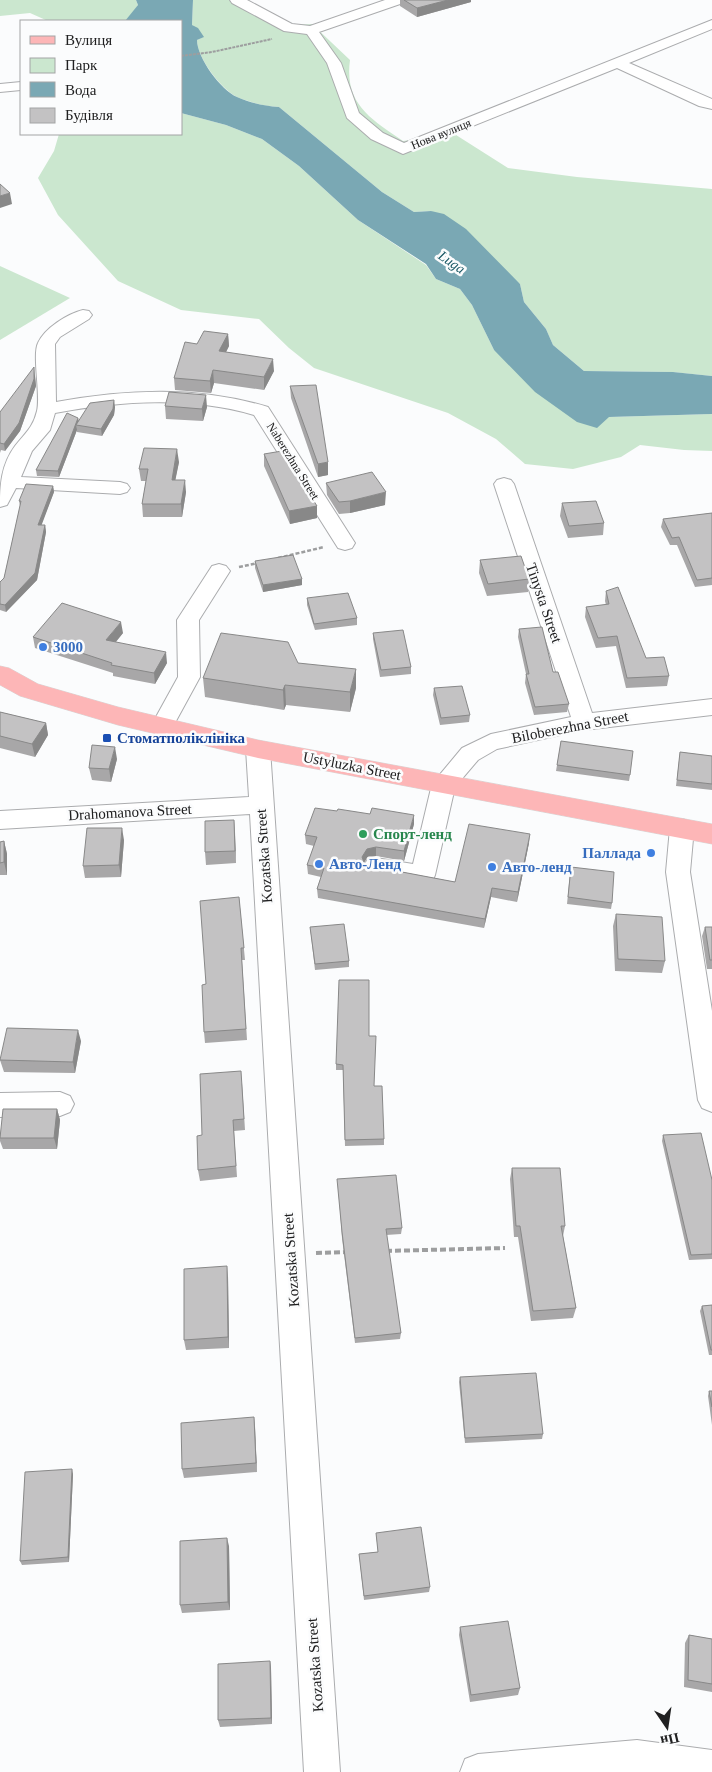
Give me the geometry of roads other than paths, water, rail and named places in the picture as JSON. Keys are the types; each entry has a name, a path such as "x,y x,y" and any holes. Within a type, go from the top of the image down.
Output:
{"main road":[{"name":"Ustyluzka Street","path":"0,674 29,690 118,716 258,749 712,834"}],"street":[{"path":"237,0 289,28 312,30 398,0"},
{"name":"Нова вулиця","path":"312,30 334,63 352,115 376,136 403,149 712,24"},
{"path":"616,62 704,103 712,104"},
{"path":"0,88 20,86"},
{"path":"0,501 23,449 40,430 47,410 46,344 54,333 84,315"},
{"name":"Naberezhna Street","path":"47,410 105,399 184,398 238,402 262,411 345,543"},
{"path":"8,482 120,488"},
{"name":"Tinysta Street","path":"504,484 584,722"},
{"path":"162,726 190,677 188,620 219,571"},
{"name":"Biloberezhna Street","path":"444,784 470,754 491,742 584,722 712,707"},
{"name":"Kozatska Street","path":"258,749 322,1772"},
{"path":"376,868 423,875 444,784"},
{"name":"Drahomanova Street","path":"0,820 260,804"},
{"path":"682,828 678,872 712,1100"},
{"path":"0,1105 60,1104"},
{"path":"478,1772 637,1758 712,1768"}],"water":[{"name":"Luga","path":"136,0 193,0 192,25 198,28 204,37 197,40 201,56 211,73 224,88 247,101 279,107 382,192 414,212 431,211 444,214 466,229 520,284 524,302 546,329 553,345 584,371 673,372 712,376 712,414 609,417 597,428 577,422 535,392 494,350 472,305 460,289 436,279 426,264 358,220 299,166 262,139 226,125 182,113 182,20 126,20 138,5"}],"place":[{"name":"3000","path":"43,647"},
{"name":"Стоматполіклініка","path":"107,738"},
{"name":"Спорт-ленд","path":"363,834"},
{"name":"Паллада","path":"651,853"},
{"name":"Авто-Ленд","path":"319,864"},
{"name":"Авто-ленд","path":"492,867"}]}
